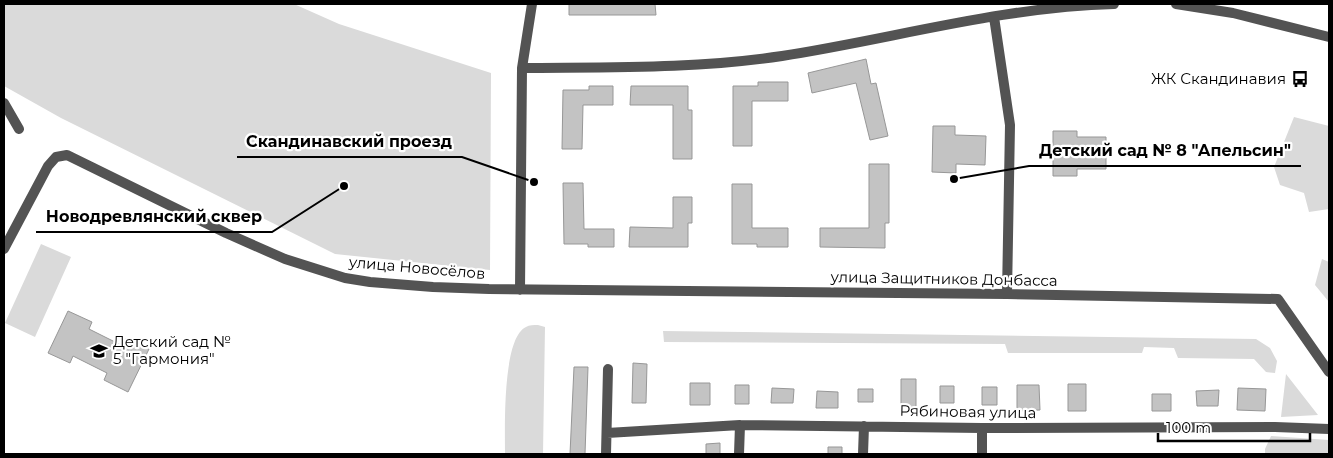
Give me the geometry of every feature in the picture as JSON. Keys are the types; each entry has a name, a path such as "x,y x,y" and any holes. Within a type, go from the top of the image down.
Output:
{"street":[{"path":"520,290 522,68 532,4"},
{"path":"522,68 697,66 781,56 994,17 1074,5 1114,4"},
{"path":"1176,4 1233,13 1329,38"},
{"path":"994,17 1010,125 1007,294"},
{"path":"4,103 19,128"},
{"name":"улица Новосёлов","path":"4,250 48,166 56,157 67,155 226,233 285,259 345,278 433,287 520,290"},
{"name":"улица Защитников Донбасса","path":"520,290 1007,294 1278,299 1329,372"},
{"path":"606,454 608,369"},
{"path":"739,454 740,424"},
{"name":"Рябиновая улица","path":"607,433 740,424 982,428 1275,427 1329,429"},
{"path":"863,454 864,426"},
{"path":"982,428 982,454"}],"shaded area":[{"path":"4,4 294,4 339,24 491,73 490,270 335,254 61,118 4,86"},
{"path":"1294,117 1329,126 1329,209 1309,212 1304,193 1280,185 1274,167"},
{"path":"41,244 71,257 35,337 5,323"},
{"path":"1322,259 1329,262 1329,302 1315,285"},
{"path":"538,325 545,327 543,454 505,454 505,406 509,365 513,348 518,335 526,327"},
{"path":"663,331 1256,339 1270,348 1277,361 1275,373 1266,372 1254,359 1178,358 1174,348 1144,347 1142,353 1008,353 1005,344 664,342"},
{"path":"1286,374 1318,415 1281,417"},
{"path":"1271,436 1329,440 1329,454 1265,454 1265,449"}],"building":[{"path":"569,4 655,4 656,15 569,15"},
{"path":"866,59 871,84 876,83 888,136 870,140 856,83 812,93 808,73"},
{"path":"758,82 788,82 788,101 752,101 752,146 733,146 733,86 758,86"},
{"path":"589,86 613,86 613,105 583,105 582,149 562,149 563,90 589,90"},
{"path":"631,86 688,86 688,110 692,110 692,159 673,159 673,105 630,105"},
{"path":"933,126 955,126 955,135 986,136 985,165 956,164 956,173 932,172"},
{"path":"1053,131 1077,131 1077,137 1106,137 1106,169 1077,169 1077,176 1053,176"},
{"path":"869,164 889,164 889,223 885,223 885,248 820,247 820,228 869,228"},
{"path":"563,183 583,183 584,229 614,229 614,247 588,247 588,244 564,244"},
{"path":"732,184 752,184 752,228 788,228 788,247 757,247 757,244 732,244"},
{"path":"673,197 692,197 692,223 688,223 688,247 629,247 630,227 673,228"},
{"name":"Детский сад № 5 \"Гармония\"","path":"68,311 92,322 89,329 121,345 124,338 149,349 128,392 104,380 107,373 73,356 70,363 48,353"},
{"path":"633,363 647,364 646,403 632,403"},
{"path":"574,367 588,367 585,454 570,454"},
{"path":"901,379 916,379 916,407 901,407"},
{"path":"690,383 710,383 710,405 690,405"},
{"path":"1068,384 1086,384 1086,411 1068,411"},
{"path":"735,385 749,385 749,404 735,404"},
{"path":"1017,385 1039,385 1040,410 1017,411"},
{"path":"940,386 954,386 954,403 940,403"},
{"path":"982,387 997,387 997,405 982,405"},
{"path":"772,388 794,389 793,403 771,403"},
{"path":"1238,388 1266,389 1265,411 1237,410"},
{"path":"858,389 873,389 873,402 858,402"},
{"path":"1219,390 1218,406 1197,406 1196,391"},
{"path":"817,391 838,392 838,408 816,408"},
{"path":"1152,394 1171,394 1171,411 1152,411"},
{"path":"720,443 720,454 706,454 706,444"},
{"path":"828,447 842,447 842,454 828,454"}],"place":[{"name":"ЖК Скандинавия","path":"1300,79"},
{"name":"Детский сад № 8 \"Апельсин\"","path":"954,179"},
{"name":"Скандинавский проезд","path":"534,182"},
{"name":"Новодревлянский сквер","path":"344,186"},
{"name":"Детский сад № 5 \"Гармония\"","path":"99,351"}]}
